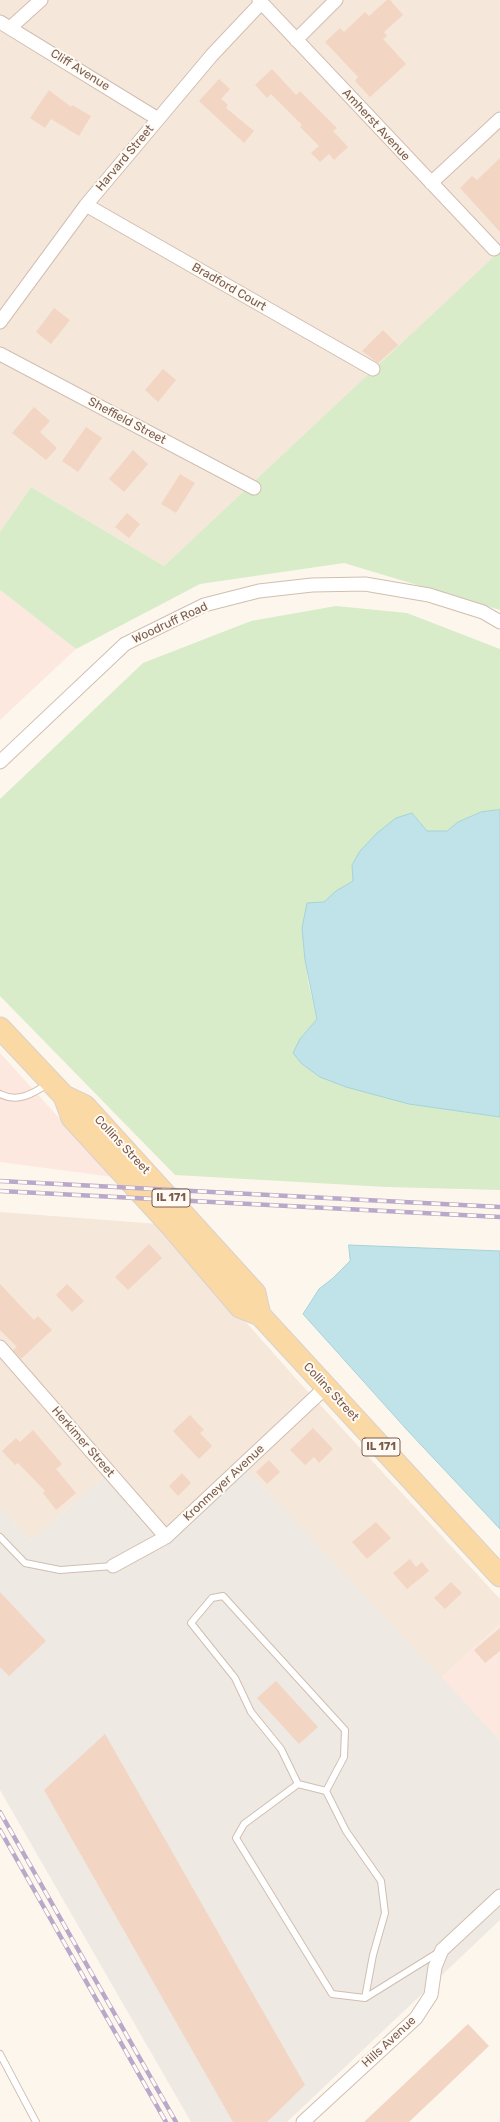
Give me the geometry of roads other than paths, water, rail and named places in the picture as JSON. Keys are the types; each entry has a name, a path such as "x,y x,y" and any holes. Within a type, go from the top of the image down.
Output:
{"main road":[{"name":"Collins Street","path":"0,1028 57,1089 72,1118 171,1226 240,1307 260,1315 500,1576"}],"street":[{"path":"6,25 41,0"},
{"path":"296,40 336,0"},
{"name":"Amherst Avenue","path":"260,1 494,249"},
{"name":"Harvard Street","path":"0,322 86,205 212,55 260,1"},
{"name":"Cliff Avenue","path":"6,25 158,119"},
{"path":"431,183 500,119"},
{"name":"Bradford Court","path":"86,205 373,369"},
{"name":"Sheffield Street","path":"0,354 254,488"},
{"name":"Woodruff Road","path":"0,762 125,644 204,605 259,591 312,585 365,584 429,595 483,612 500,622"},
{"name":"Herkimer Street","path":"0,1347 166,1537"},
{"name":"Kronmeyer Avenue","path":"112,1566 166,1537 326,1387"},
{"name":"Hills Avenue","path":"303,2122 416,2018 431,1995 435,1967 442,1950 500,1896"}],"lane":[{"path":"0,1094 8,1098 32,1095 57,1089"},
{"path":"0,1537 25,1563 60,1570 112,1566"},
{"path":"298,1784 281,1749 250,1712 235,1678 191,1623 212,1598 223,1596 346,1730 344,1757 326,1791"},
{"path":"298,1784 326,1791 346,1831 381,1881 385,1913 373,1955 365,1998"},
{"path":"298,1784 244,1824 236,1838 332,1994 365,1998 442,1950"},
{"path":"0,2054 36,2122"}],"water":[{"path":"500,810 500,1117 409,1104 346,1087 320,1077 302,1064 293,1053 300,1039 317,1019 305,960 302,928 307,903 324,902 336,891 353,881 352,865 360,851 377,833 396,818 412,813 427,831 447,831 458,822 481,812"},
{"path":"349,1245 500,1251 500,1529 408,1431 303,1314 319,1289 333,1278 350,1261"}],"railway":[{"path":"0,1181 500,1207"},
{"path":"0,1191 500,1217"},
{"path":"0,1812 176,2122"},
{"path":"0,1830 166,2122"}]}
